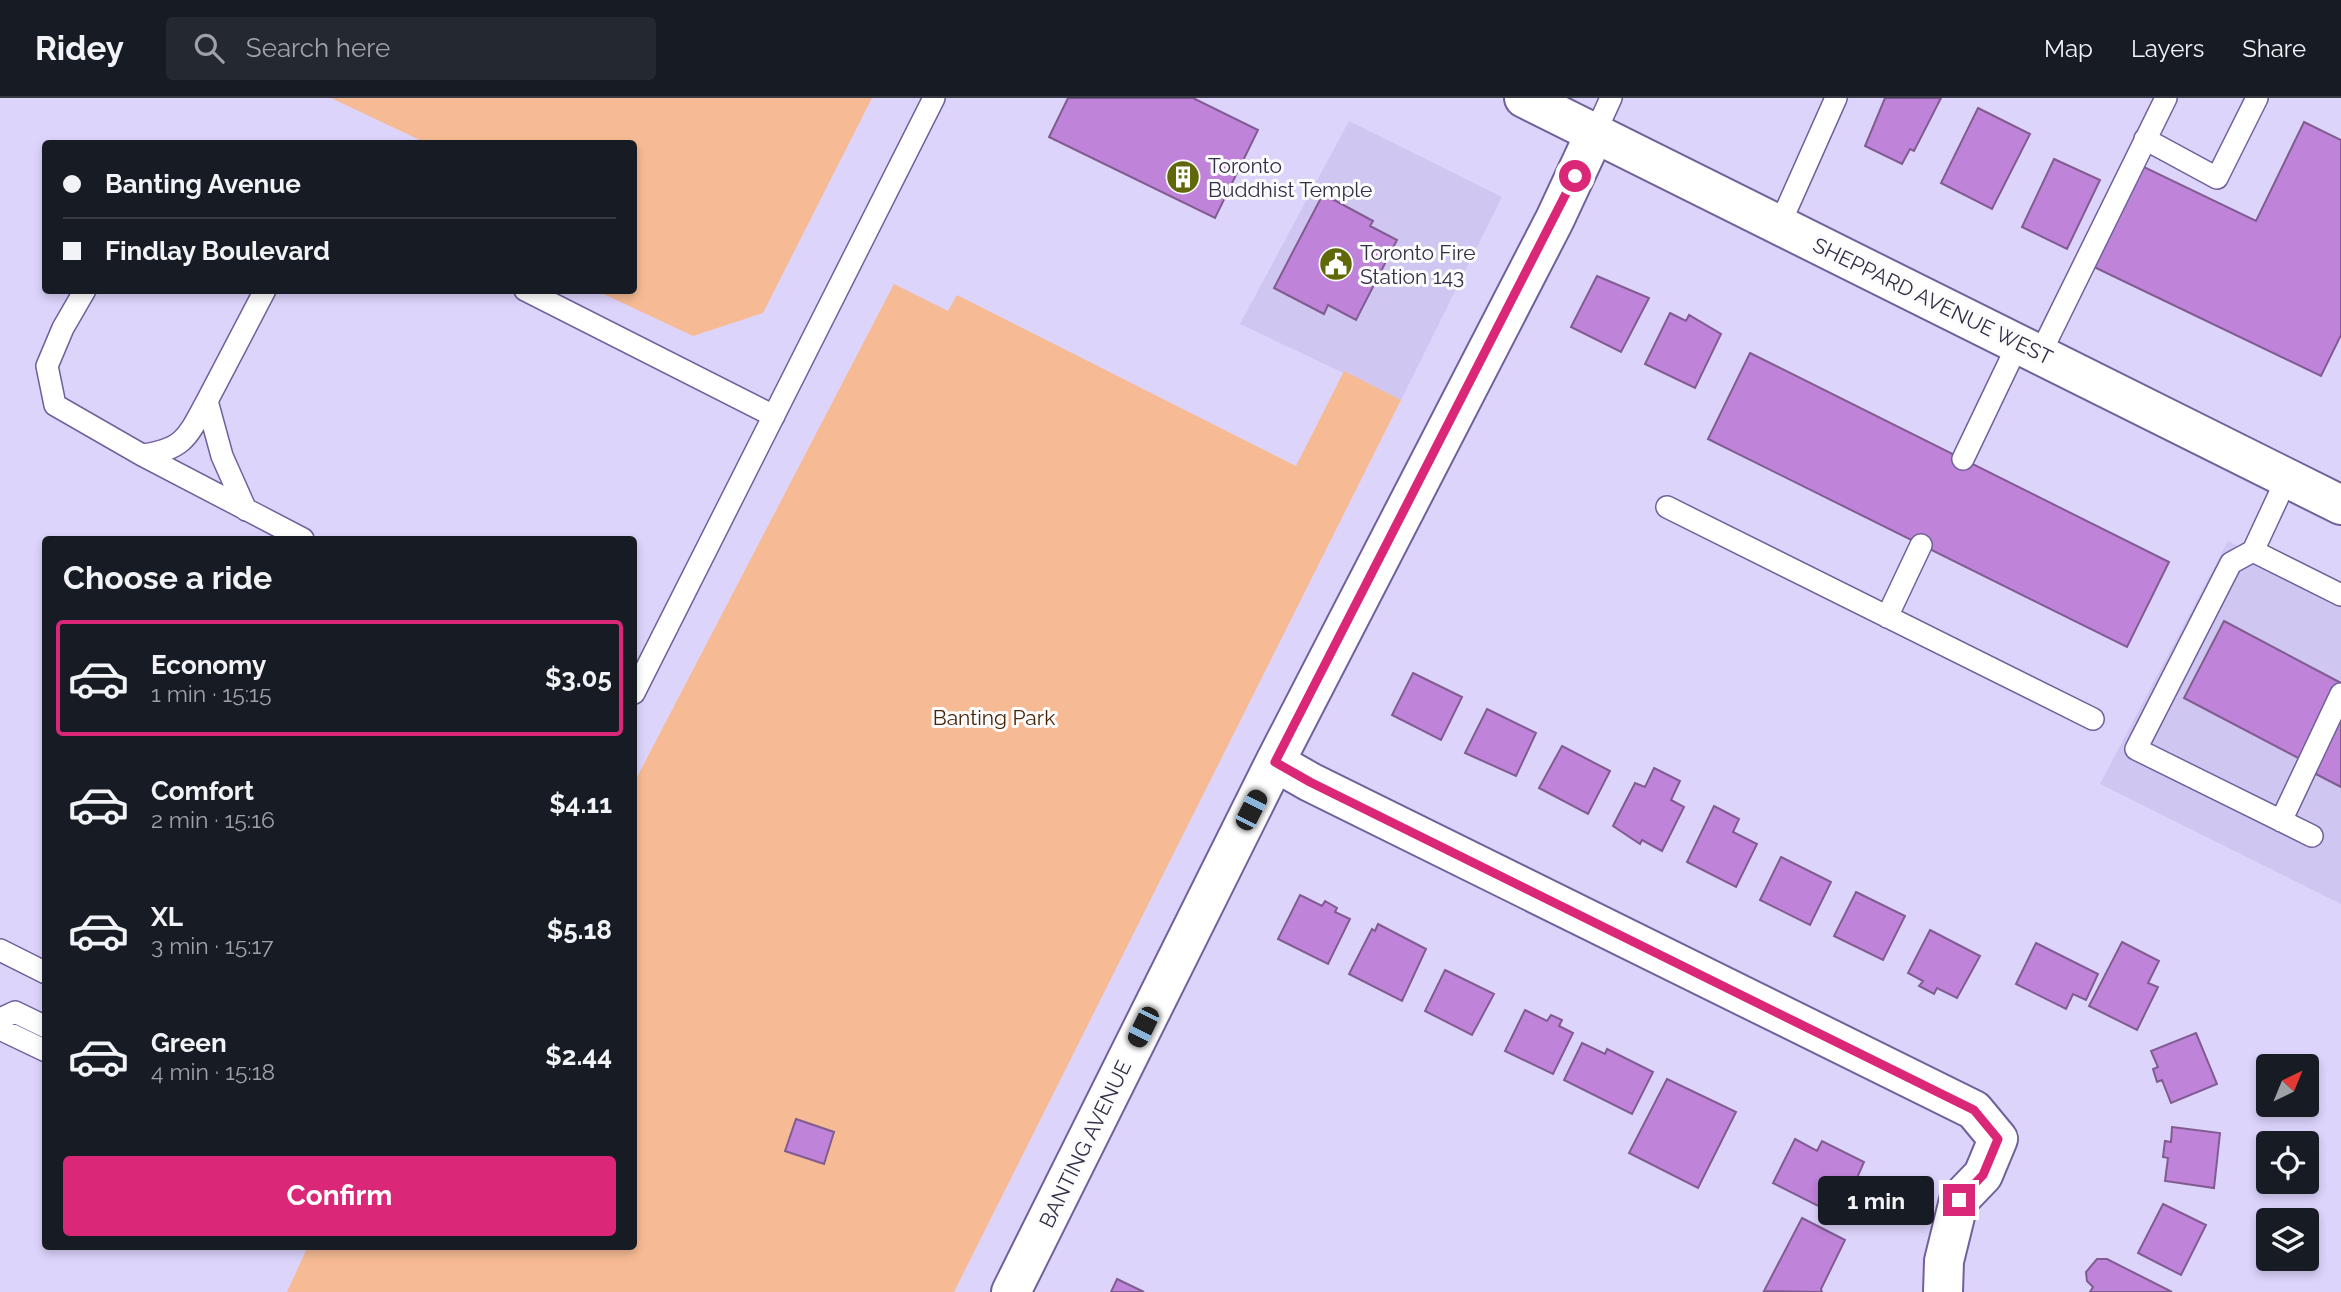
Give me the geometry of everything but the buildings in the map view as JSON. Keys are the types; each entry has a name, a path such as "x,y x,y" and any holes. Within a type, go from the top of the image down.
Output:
{"street":[{"name":"SHEPPARD AVENUE WEST","path":"1524,98 2341,505"},
{"name":"BANTING AVENUE","path":"1011,1292 1275,762 1549,232 1595,133"},
{"path":"1275,762 1334,794 1974,1110 1998,1139 1983,1175 1959,1200 1944,1261 1943,1292"}],"lane":[{"path":"637,687 934,98"},
{"path":"1595,133 1611,98"},
{"path":"1779,226 1836,98"},
{"path":"1963,459 2029,349 2166,98"},
{"path":"2146,139 2217,178 2257,98"},
{"path":"83,294 63,328 47,366 55,405 142,455 297,536"},
{"path":"142,455 168,452 187,438 263,294"},
{"path":"534,294 774,416"},
{"path":"207,401 222,456 246,510"},
{"path":"2287,478 2253,551 2231,563 2136,749 2312,836"},
{"path":"1667,507 2093,719"},
{"path":"1887,617 1922,545"},
{"path":"2253,551 2341,594"},
{"path":"2281,821 2341,695"},
{"path":"0,950 42,971"},
{"path":"0,1019 15,1012 42,1025"},
{"path":"0,1029 42,1049"}],"shaded area":[{"path":"1349,121 1502,197 1401,400 1240,324"},
{"path":"2228,541 2341,598 2341,904 2100,784"}],"green space":[{"path":"331,98 872,98 763,313 693,336 603,294 637,294 637,140 420,140"},
{"name":"Banting Park","path":"894,284 948,311 957,295 1296,466 1344,371 1401,400 954,1292 287,1292 306,1250 637,1250 637,777"}],"place":[{"name":"Toronto Buddhist Temple","path":"1183,177"},
{"name":"Toronto Fire Station 143","path":"1336,264"}],"route":[{"path":"1575,176 1275,762 1310,782 1974,1110 1998,1139 1983,1175 1959,1200"}]}
